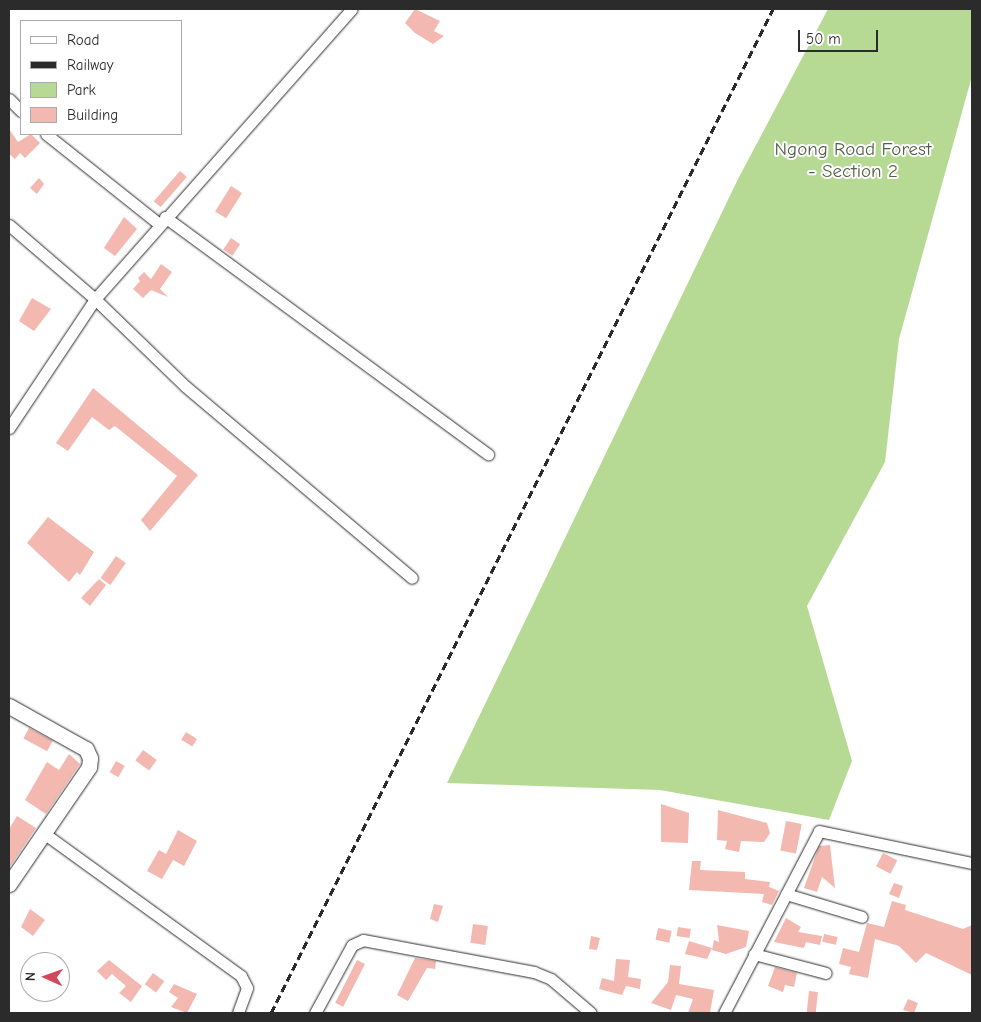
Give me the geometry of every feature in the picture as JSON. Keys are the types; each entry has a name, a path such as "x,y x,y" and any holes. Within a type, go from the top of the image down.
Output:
{"main road":[{"path":"9,706 86,749 90,758 45,834 9,884"}],"street":[{"path":"9,428 95,299 162,221 352,9"},
{"path":"9,99 20,110"},
{"path":"47,135 162,221 488,454"},
{"path":"9,225 95,299 185,386 412,578"},
{"path":"724,1013 814,836 823,830 972,863"},
{"path":"45,834 241,976 247,988 238,1013"},
{"path":"786,894 862,917"},
{"path":"315,1013 352,945 363,940 534,972 551,979 591,1013"},
{"path":"754,954 826,973"}],"green space":[{"name":"Ngong Road Forest - Section 2","path":"828,9 972,9 972,76 899,339 885,462 807,606 852,761 829,820 660,790 447,783 738,179"}],"building":[{"path":"415,9 440,21 434,31 444,36 433,44 415,33 405,23"},
{"path":"9,129 18,142 32,135 40,143 25,158 20,153 15,159 9,154"},
{"path":"180,171 187,177 161,207 154,201"},
{"path":"39,178 44,184 37,194 30,188"},
{"path":"231,186 242,193 226,218 215,211"},
{"path":"124,217 137,229 115,256 104,248"},
{"path":"231,238 240,244 232,256 223,250"},
{"path":"161,264 172,272 160,289 168,297 151,290 143,298 133,289 140,281 138,278 144,272 151,279"},
{"path":"32,298 51,309 34,331 19,321"},
{"path":"93,388 198,475 150,531 141,520 177,476 115,426 109,430 92,417 68,451 56,443"},
{"path":"48,517 94,552 80,575 77,572 69,582 27,543"},
{"path":"116,556 126,563 110,585 101,578"},
{"path":"99,579 106,585 90,606 81,598"},
{"path":"29,728 53,741 47,751 23,739"},
{"path":"186,732 197,739 192,747 181,740"},
{"path":"143,750 157,760 149,771 135,761"},
{"path":"69,754 80,764 46,814 25,800 47,762 59,770"},
{"path":"116,761 125,766 118,777 110,772"},
{"path":"661,804 689,813 688,843 661,842"},
{"path":"718,810 767,823 770,833 764,842 741,841 739,852 725,849 727,841 717,840"},
{"path":"17,816 36,828 9,868 9,829"},
{"path":"786,821 802,824 796,854 780,850"},
{"path":"178,830 197,841 184,866 173,860 162,879 147,871 159,850 166,854"},
{"path":"830,845 835,888 822,877 817,892 804,888 819,846"},
{"path":"883,853 897,860 890,874 876,866"},
{"path":"692,861 701,861 700,870 745,872 745,879 770,882 769,887 779,891 772,905 762,902 764,894 689,890"},
{"path":"894,883 903,886 899,898 889,894"},
{"path":"892,901 906,905 905,910 963,929 972,925 972,975 926,953 916,963 899,946 875,939 868,978 849,974 851,967 839,964 843,948 859,952 867,923 884,927"},
{"path":"434,904 443,906 438,922 430,919"},
{"path":"30,909 45,920 33,936 21,927"},
{"path":"786,918 801,927 798,932 822,936 820,945 806,942 804,948 774,942"},
{"path":"473,924 488,926 485,945 470,943"},
{"path":"717,925 749,931 746,947 726,954 712,950 714,940 719,942"},
{"path":"678,927 691,929 689,938 677,936"},
{"path":"658,928 672,931 669,943 656,940"},
{"path":"824,934 838,937 836,945 822,942"},
{"path":"591,936 600,938 597,950 589,949"},
{"path":"689,941 712,948 707,959 685,954"},
{"path":"415,958 436,961 435,969 427,968 408,1001 397,995"},
{"path":"616,959 630,960 628,977 641,979 640,989 626,986 622,995 599,989 602,978 614,981"},
{"path":"109,960 142,986 131,1002 119,993 126,986 112,974 106,980 97,971"},
{"path":"357,960 365,964 343,1007 335,1003"},
{"path":"670,965 681,966 679,984 714,990 710,1013 688,1013 693,999 676,995 671,1010 651,1003 668,982"},
{"path":"775,967 797,973 794,987 785,985 783,992 768,986"},
{"path":"153,973 164,981 156,993 145,984"},
{"path":"174,984 197,994 187,1013 171,1007 178,998 169,992"},
{"path":"809,991 818,992 816,1013 807,1013"},
{"path":"908,999 918,1003 914,1013 903,1010"}],"railway":[{"path":"271,1013 773,9"}]}
